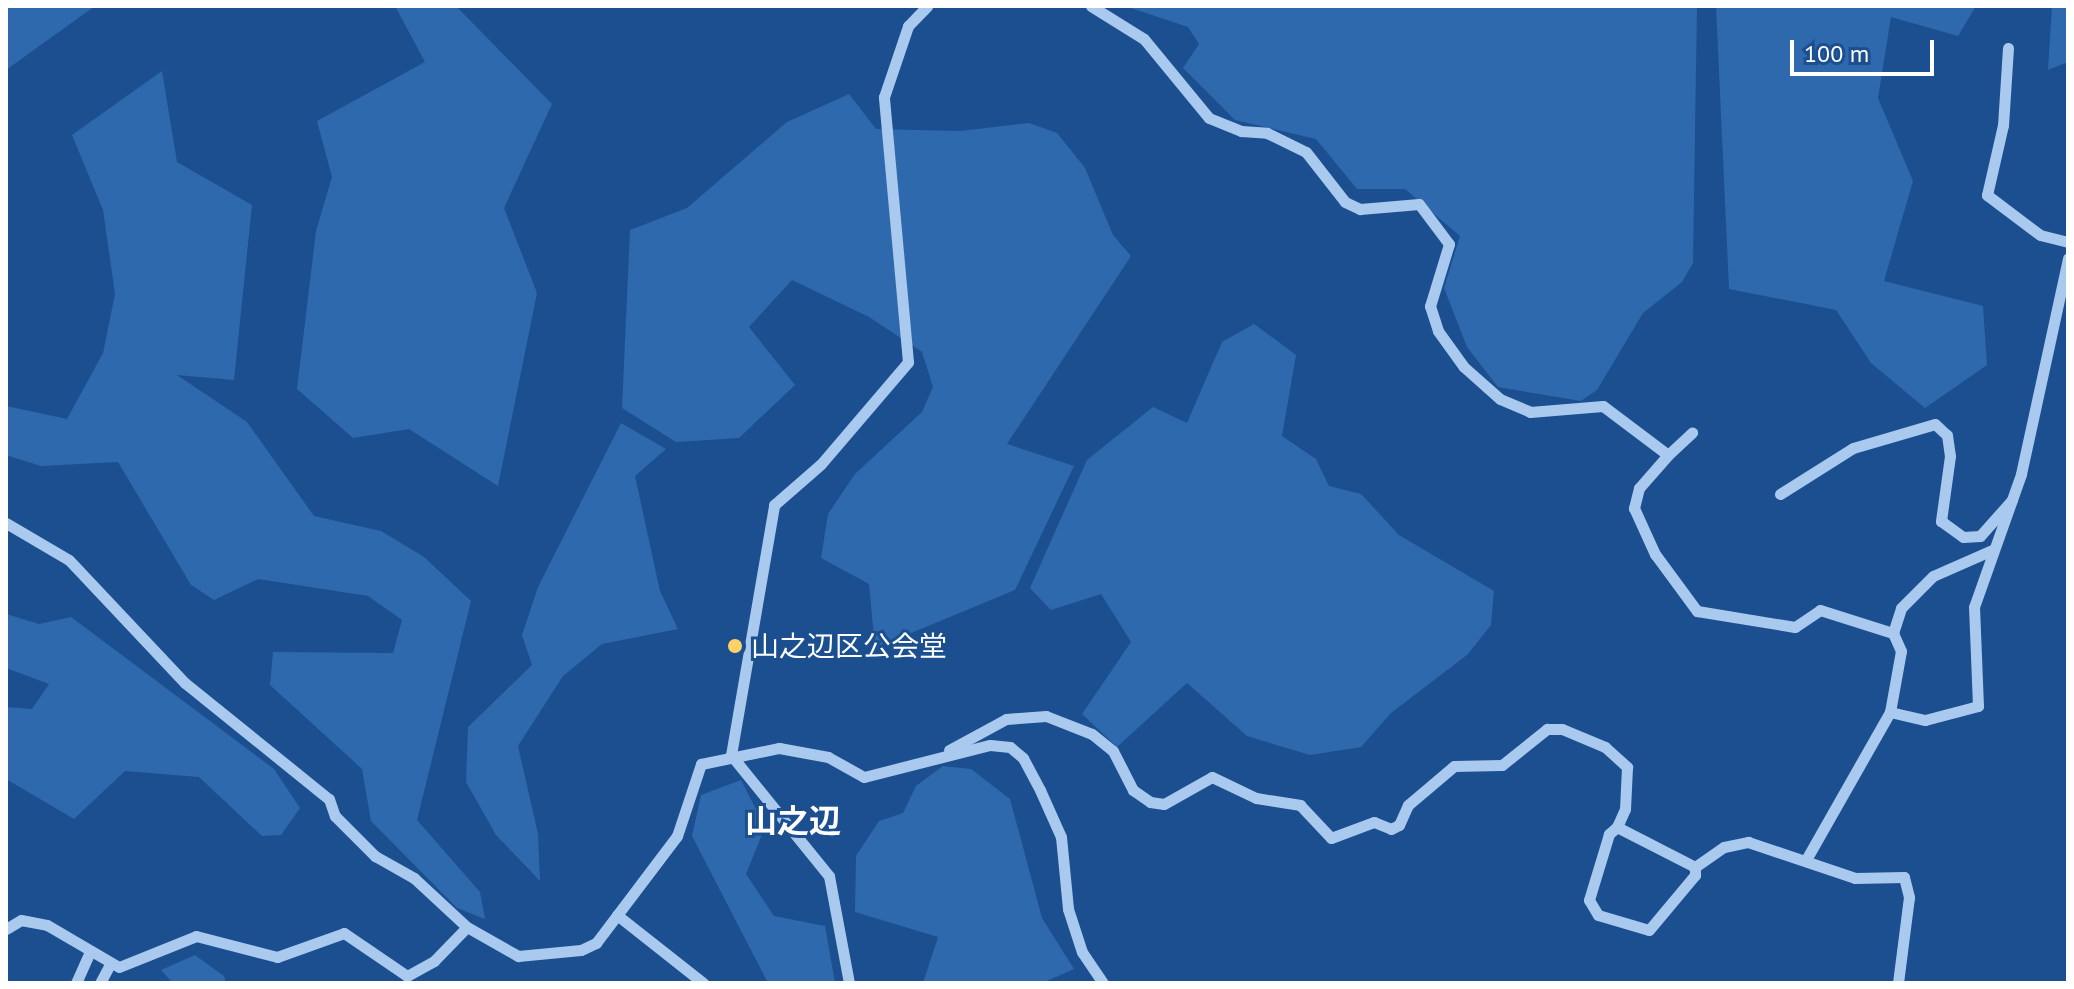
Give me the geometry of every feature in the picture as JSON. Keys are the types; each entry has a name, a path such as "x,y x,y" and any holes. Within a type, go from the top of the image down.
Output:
{"street":[{"path":"849,983 829,876 731,755 774,505 821,464 908,362 884,97 908,26 927,6"},
{"path":"1091,6 1144,39 1209,118 1241,131 1267,133 1306,152 1345,202 1360,209 1419,204 1449,244 1430,306 1438,331 1464,367 1500,399 1530,412 1603,406 1668,455"},
{"path":"2008,48 2003,125 1987,195 2040,235 2068,242"},
{"path":"1890,712 1925,720 1978,706 1970,633 1992,550 2012,500 2048,369 2056,297 2068,258"},
{"path":"1780,494 1853,448 1935,424 1947,435 1950,456 1937,512 1941,521 1963,537 1980,536 2012,500"},
{"path":"1692,433 1639,488 1634,508 1655,554 1697,611 1795,627 1820,610 1893,633"},
{"path":"6,523 69,560 185,683 329,799 335,816 375,856 414,878 467,927 518,956 590,947 682,826 697,767 731,755 804,750 864,777 990,745 1010,747 1023,758 1061,837 1068,909 1082,952 1103,983"},
{"path":"1807,858 1890,712 1901,651 1893,633 1901,608 1918,587 1992,550"},
{"path":"938,757 1006,719 1046,716 1092,734 1113,751 1133,790 1150,802 1164,804 1212,777 1256,798 1300,805 1331,838 1374,822 1399,825 1408,805 1454,766 1502,765 1547,729 1562,729 1605,747 1627,767 1625,809 1617,827 1609,834 1589,900 1598,915 1649,930 1695,875 1695,867"},
{"path":"1617,827 1695,867"},
{"path":"1695,867 1724,847 1748,842 1807,858 1855,878 1904,877 1909,897 1898,983"},
{"path":"617,915 703,983"},
{"path":"6,929 21,920 47,925 109,966 131,965 196,936 277,957 344,933 407,976 434,961 467,927"},
{"path":"76,983 90,952"},
{"path":"100,983 109,966"}],"shaded area":[{"path":"6,6 95,6 6,70"},
{"path":"395,6 456,6 552,104 504,208 537,293 498,486 409,429 353,438 297,389 316,231 332,177 317,121 425,62"},
{"path":"1125,6 1697,6 1693,263 1682,282 1643,313 1597,390 1581,401 1498,387 1467,347 1444,288 1460,236 1405,189 1357,189 1316,139 1235,120 1183,68 1199,44 1188,27"},
{"path":"1716,6 1976,6 1958,36 1891,17 1878,98 1913,181 1884,281 1983,306 1987,365 1925,408 1871,363 1836,310 1729,289"},
{"path":"2052,6 2068,6 2068,62 2048,70"},
{"path":"162,71 177,162 252,205 234,380 177,375 247,422 314,516 381,531 424,557 471,601 417,820 480,892 485,919 457,908 371,821 362,769 270,685 273,652 393,653 402,620 368,596 258,579 214,600 191,585 118,462 41,466 6,455 6,406 67,419 103,353 115,294 103,210 72,135"},
{"path":"849,94 876,129 960,131 1029,123 1057,133 1085,168 1113,235 1131,256 1007,444 1074,466 1015,590 875,648 869,584 821,558 828,514 855,474 922,412 933,387 922,352 869,317 792,280 749,327 795,385 739,438 676,442 622,408 630,230 687,208 787,122"},
{"path":"1254,324 1296,355 1282,436 1316,459 1329,486 1361,494 1399,535 1494,591 1491,625 1467,655 1391,713 1361,747 1310,755 1247,736 1187,683 1117,747 1082,714 1131,642 1101,594 1051,610 1030,588 1087,460 1153,407 1187,423 1222,342"},
{"path":"621,423 666,449 635,476 660,591 678,629 602,644 563,676 518,746 538,834 540,881 496,835 466,782 468,727 532,665 522,635 538,587"},
{"path":"6,614 39,624 71,617 274,769 300,808 281,835 262,836 199,777 125,771 74,819 6,779 6,707 32,709 49,684 6,668"},
{"path":"943,766 971,769 1010,799 1042,918 1074,969 1042,983 923,983 938,937 855,912 856,856 879,821 903,813 916,786"},
{"path":"741,780 765,827 746,874 774,916 825,926 835,983 768,983 692,836 701,795"},
{"path":"195,955 224,976 226,983 173,983 161,970"}],"place":[{"name":"山之辺区公会堂","path":"735,646"}],"district":[{"name":"山之辺","path":"793,820"}]}
